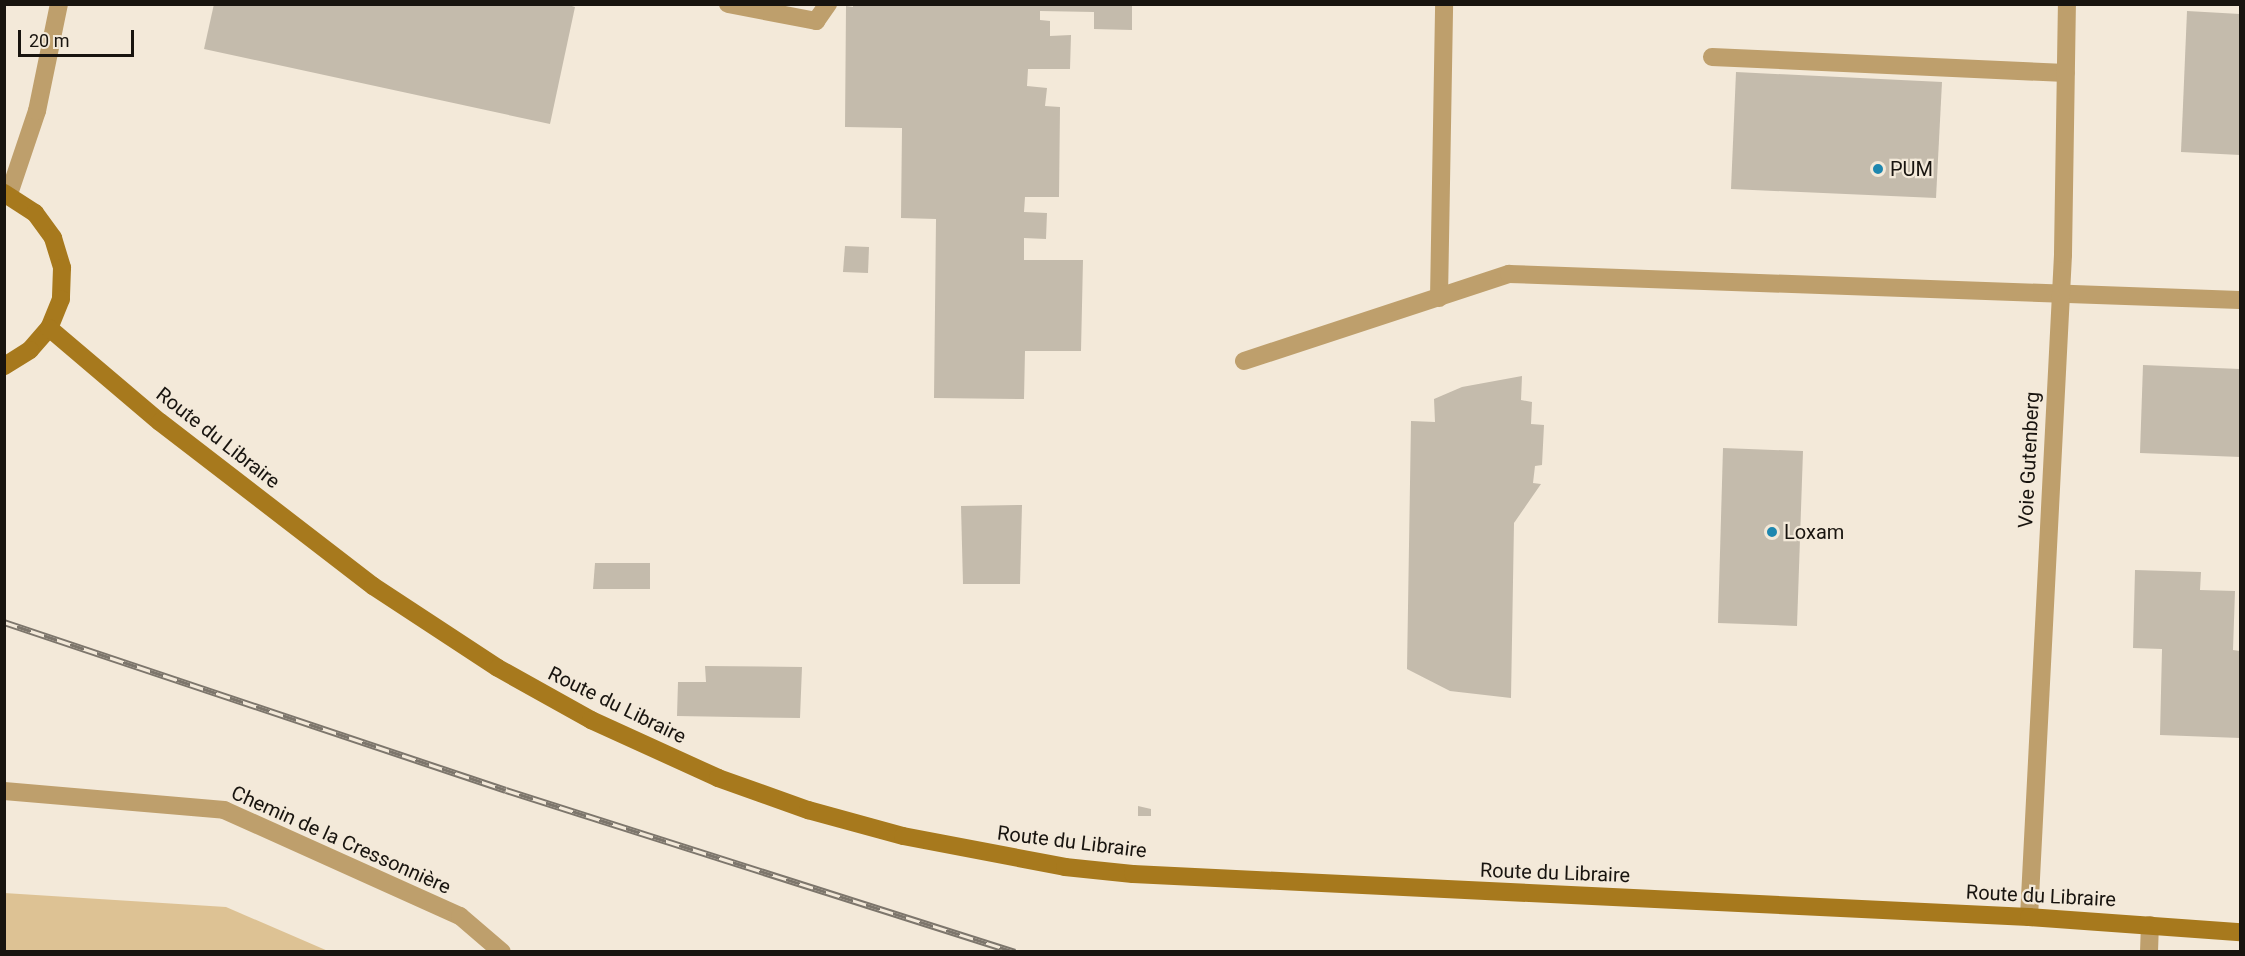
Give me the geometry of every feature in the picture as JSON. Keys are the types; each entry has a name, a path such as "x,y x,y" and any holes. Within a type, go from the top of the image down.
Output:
{"main road":[{"path":"4,366 30,350 49,328 61,299 62,268 53,238 35,213 7,194"},
{"name":"Route du Libraire","path":"49,328 160,422 373,586 498,668 591,720 718,778 808,810 903,836 989,855 1065,867 1133,874 2029,917 2241,932"}],"street":[{"path":"7,194 37,111 59,4"},
{"path":"728,4 816,21 828,4"},
{"path":"1439,298 1444,4"},
{"name":"Voie Gutenberg","path":"2029,917 2060,293 2067,4"},
{"path":"1712,57 2066,73"},
{"path":"1244,361 1509,274 2241,300"},
{"name":"Chemin de la Cressonnière","path":"4,791 224,810 460,916 502,951"},
{"path":"2150,925 2150,951"}],"shaded area":[{"path":"4,893 226,907 328,951 5,951"}],"building":[{"path":"214,4 565,4 575,7 550,124 204,49"},
{"path":"853,4 1132,4 1132,30 1094,29 1094,12 1040,11 1040,20 1050,21 1050,36 1071,35 1070,69 1028,69 1027,86 1047,88 1045,106 1060,107 1059,197 1025,197 1024,212 1047,213 1046,239 1024,238 1024,260 1083,260 1081,351 1025,351 1024,399 934,398 936,219 901,218 902,128 845,127 846,6 853,7"},
{"path":"2187,11 2240,14 2240,155 2181,152"},
{"path":"1736,72 1942,82 1936,198 1731,189"},
{"path":"845,246 869,247 868,273 843,272"},
{"path":"2143,365 2240,369 2240,457 2140,453"},
{"path":"1522,376 1521,400 1532,402 1531,424 1544,425 1542,465 1535,466 1533,483 1541,484 1514,523 1511,698 1450,691 1407,669 1411,421 1435,422 1434,399 1462,387"},
{"path":"1723,448 1803,451 1797,626 1718,623"},
{"path":"1022,505 1020,584 963,584 961,506"},
{"path":"595,563 650,563 650,589 593,589"},
{"path":"2135,570 2201,572 2200,590 2235,591 2233,650 2240,651 2240,738 2160,735 2162,649 2133,648"},
{"path":"705,666 802,667 800,718 677,716 678,682 706,682"},
{"path":"1138,806 1151,809 1151,816 1138,816"}],"railway":[{"path":"4,622 506,790 1015,952"}],"place":[{"name":"PUM","path":"1878,169"},
{"name":"Loxam","path":"1772,532"}]}
